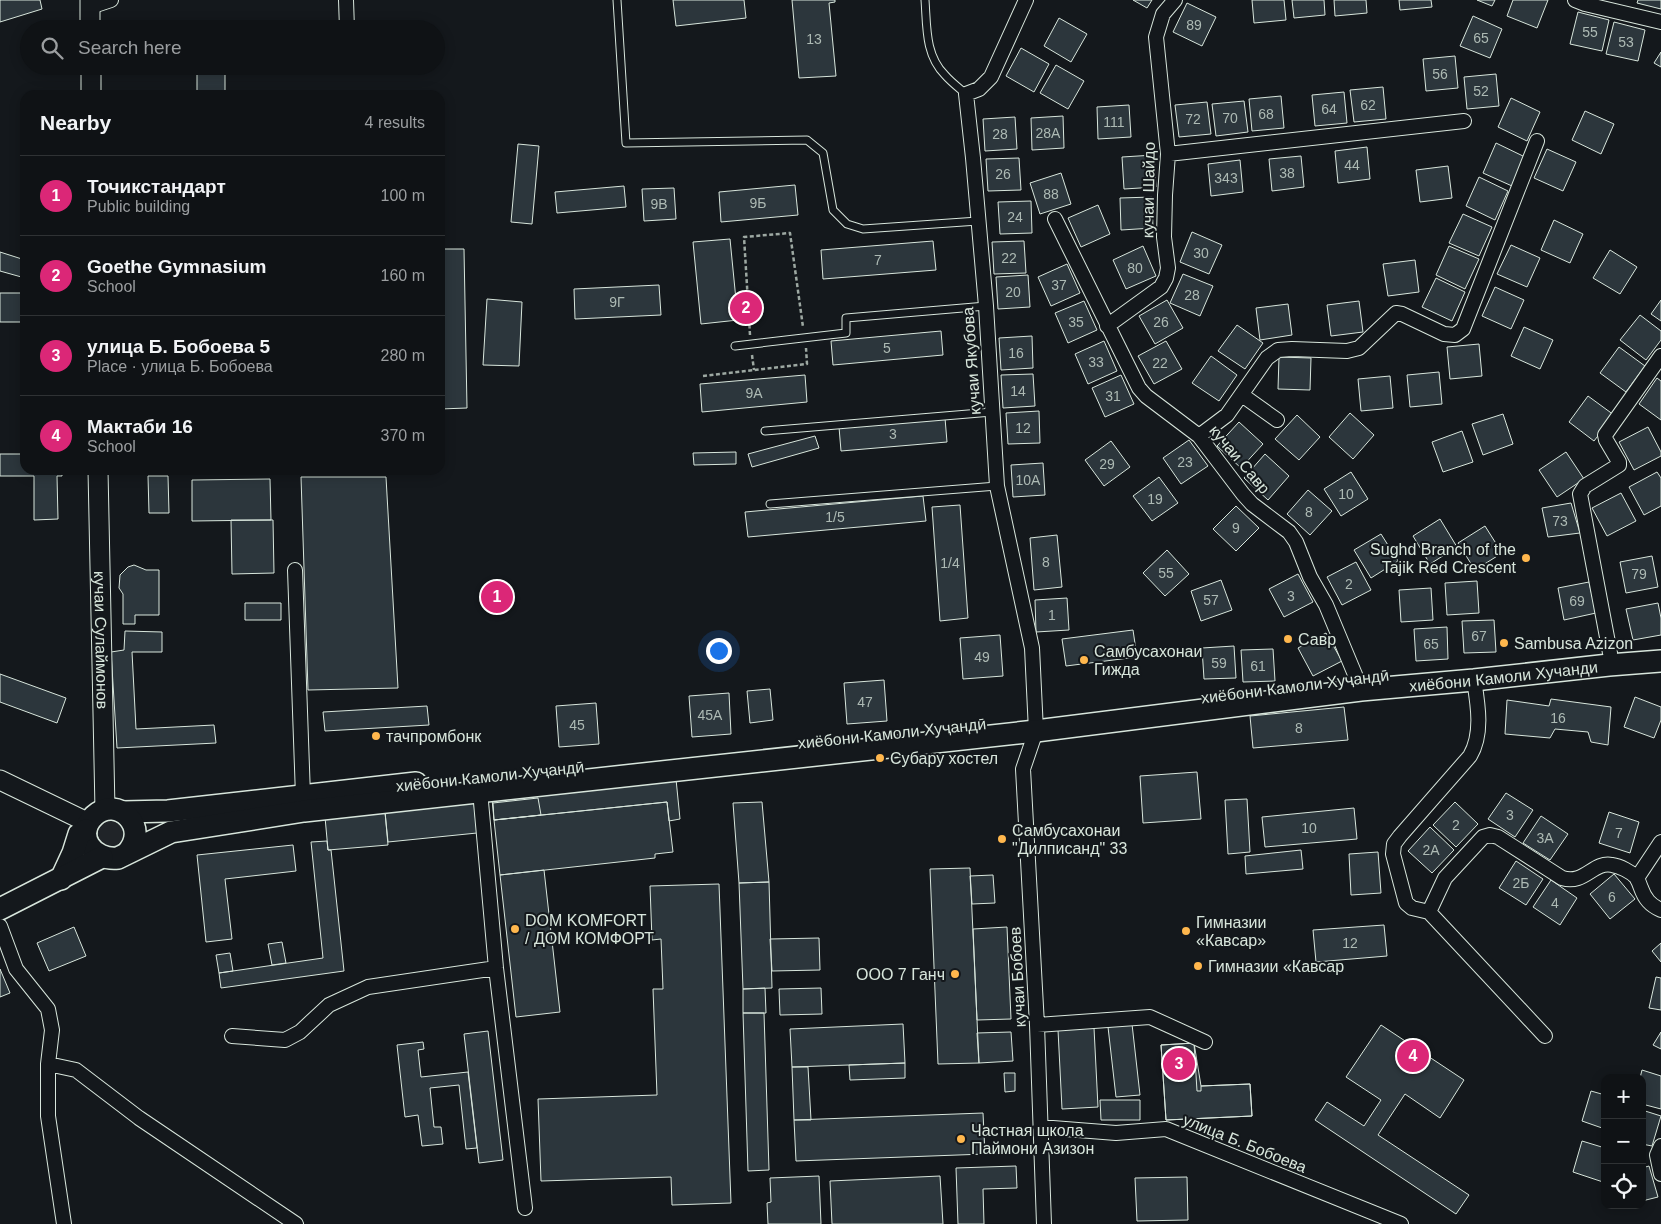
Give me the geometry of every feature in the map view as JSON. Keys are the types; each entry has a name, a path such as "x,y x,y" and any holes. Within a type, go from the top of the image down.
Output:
{"main road":[{"path":"90,3 90,20"},
{"path":"91,75 91,90"},
{"name":"кучаи Сулаймонов","path":"98,475 101,819"},
{"name":"хиёбони Камоли Хуҷандӣ","path":"101,819 168,811 303,803 1036,724 1356,677 1661,648"},
{"name":"хиёбони Камоли Хучанди","path":"303,803 480,791 1036,724 1661,661"},
{"path":"0,780 101,819 130,817 136,832 132,848 126,854"},
{"path":"101,819 86,838 89,846 95,853 110,859 118,858 171,832 303,803"},
{"path":"61,879 79,834 101,819"},
{"path":"0,909 102,857"}],"street":[{"path":"90,3 111,0"},
{"path":"346,0 347,20"},
{"path":"966,94 979,89 991,77 1026,0"},
{"name":"кучаи Шайдо","path":"1107,326 1161,287 1166,278 1168,268 1164,237 1164,195 1168,154 1156,37 1163,14 1175,0"},
{"path":"1575,0 1661,22"},
{"name":"кучаи Якубова","path":"966,94 986,306 997,486 1032,648 1036,724"},
{"path":"1168,154 1464,121"},
{"path":"1199,436 1227,415 1267,358 1278,350 1347,351 1359,348 1396,313 1444,334 1455,335 1463,329 1537,141"},
{"name":"кучаи Савр","path":"1055,219 1139,388 1146,396 1199,436 1242,494 1289,532 1296,542 1310,577 1326,605 1356,677"},
{"path":"1610,653 1580,494 1585,486 1620,465 1605,435 1661,356"},
{"path":"1242,394 1276,420"},
{"path":"295,570 303,803"},
{"path":"1474,680 1477,700 1477,738 1475,748 1400,836 1394,844 1393,854 1406,904 1412,908 1429,912 1544,1036"},
{"name":"кучаи Бобоев","path":"1036,724 1024,769 1037,1025 1044,1224"},
{"path":"480,791 496,968 525,1208"},
{"path":"1429,912 1445,878 1483,838 1490,835 1498,837 1562,878 1571,881 1580,879 1601,866 1611,864 1620,867 1637,878 1645,897 1650,903 1661,910"},
{"path":"1637,878 1661,842"},
{"path":"0,926 16,969 48,1009 52,1030 48,1064 48,1116 64,1224"},
{"path":"232,1036 285,1040 300,1032 329,1005 368,987 496,968"},
{"path":"1037,1025 1150,1017 1205,1042"},
{"path":"48,1064 76,1070 139,1118 296,1224"},
{"name":"улица Б. Бобоева","path":"1040,1127 1116,1133 1166,1130 1401,1224"},
{"path":"1661,1146 1657,1155 1661,1174"}],"lane":[{"path":"617,0 626,143 807,140 823,153 833,210 847,224 863,229 978,221"},
{"path":"925,0 928,43 932,57 944,74 966,94"},
{"path":"735,346 846,333 846,318 986,306"},
{"path":"764,431 992,412"},
{"path":"770,504 997,486"}],"path":[{"path":"703,376 807,364 790,233 744,237 754,370"}],"shaded area":[{"path":"111,819 121,823 125,833 121,843 111,847 101,843 97,833 101,823"}],"building":[{"path":"0,0 40,0 42,9 0,22"},
{"path":"673,0 744,0 746,18 676,26"},
{"path":"792,0 835,0 835,2 829,3 836,76 799,78"},
{"path":"1133,0 1152,0 1147,8"},
{"path":"1252,0 1284,0 1286,20 1254,23"},
{"path":"1292,0 1324,0 1325,15 1294,18"},
{"path":"1334,0 1366,0 1367,13 1335,16"},
{"path":"1399,0 1431,0 1432,7 1400,10"},
{"path":"1477,0 1495,0 1492,6"},
{"path":"1513,0 1548,0 1537,28 1507,16"},
{"path":"1638,0 1661,0 1661,9 1637,3"},
{"path":"1187,3 1216,17 1202,46 1173,32"},
{"path":"1578,12 1609,20 1602,51 1570,44"},
{"path":"1473,16 1502,29 1490,58 1460,46"},
{"path":"1059,18 1087,34 1071,62 1044,46"},
{"path":"1614,22 1645,30 1638,61 1606,54"},
{"path":"1021,48 1049,64 1034,92 1006,76"},
{"path":"1661,52 1661,67 1654,63"},
{"path":"1455,56 1458,88 1426,91 1423,59"},
{"path":"1056,65 1084,81 1068,109 1040,93"},
{"path":"1496,74 1499,106 1467,109 1464,77"},
{"path":"197,75 225,75 225,90 197,90"},
{"path":"1383,87 1386,119 1354,122 1350,90"},
{"path":"1344,92 1347,123 1315,126 1312,95"},
{"path":"1281,96 1284,128 1252,131 1249,99"},
{"path":"1511,98 1540,112 1527,141 1498,127"},
{"path":"1244,101 1248,132 1216,136 1212,104"},
{"path":"1207,102 1211,134 1179,137 1175,105"},
{"path":"1129,105 1131,137 1098,139 1097,107"},
{"path":"1585,111 1614,124 1601,154 1572,140"},
{"path":"1063,116 1064,148 1032,150 1031,118"},
{"path":"1015,117 1017,149 985,151 983,119"},
{"path":"1496,143 1525,157 1512,186 1483,173"},
{"path":"518,144 539,146 532,224 511,222"},
{"path":"1367,147 1370,179 1338,183 1335,151"},
{"path":"1547,149 1576,162 1563,191 1534,178"},
{"path":"1154,155 1156,187 1124,189 1122,157"},
{"path":"1301,156 1304,187 1272,191 1269,159"},
{"path":"1019,158 1021,190 988,191 986,159"},
{"path":"1240,160 1243,192 1211,196 1208,164"},
{"path":"1448,166 1452,198 1420,202 1416,170"},
{"path":"1061,173 1071,204 1040,214 1030,183"},
{"path":"1479,177 1508,191 1495,220 1466,206"},
{"path":"795,185 798,215 721,222 719,192"},
{"path":"624,186 626,207 557,213 555,192"},
{"path":"674,188 676,219 644,221 642,189"},
{"path":"1152,197 1153,228 1121,230 1120,198"},
{"path":"1031,201 1032,233 1000,234 998,202"},
{"path":"1098,205 1110,234 1081,247 1068,218"},
{"path":"1463,214 1492,227 1479,256 1449,243"},
{"path":"1554,220 1583,234 1570,263 1541,250"},
{"path":"1192,232 1222,245 1209,274 1180,262"},
{"path":"730,239 738,320 701,324 693,242"},
{"path":"933,241 936,270 823,279 821,250"},
{"path":"1024,241 1026,273 994,274 992,242"},
{"path":"1511,245 1540,258 1527,287 1497,274"},
{"path":"1143,246 1156,276 1126,289 1113,260"},
{"path":"1449,246 1479,259 1465,289 1436,275"},
{"path":"445,249 464,249 467,408 445,409"},
{"path":"1610,250 1637,267 1620,294 1593,278"},
{"path":"0,252 20,258 20,277 0,271"},
{"path":"1415,260 1419,292 1388,296 1383,264"},
{"path":"1067,264 1080,293 1051,306 1038,277"},
{"path":"1183,274 1213,286 1200,316 1170,303"},
{"path":"1028,275 1030,307 998,309 996,277"},
{"path":"1436,278 1465,292 1452,321 1422,307"},
{"path":"659,285 661,315 575,319 574,289"},
{"path":"1495,287 1524,300 1511,329 1482,316"},
{"path":"0,293 20,293 20,322 0,322"},
{"path":"487,299 522,302 519,366 483,365"},
{"path":"1167,300 1183,328 1155,344 1139,316"},
{"path":"1661,300 1661,321 1651,314"},
{"path":"1084,301 1097,330 1068,343 1055,313"},
{"path":"1359,301 1363,332 1331,336 1327,305"},
{"path":"1288,304 1292,335 1260,340 1256,308"},
{"path":"1640,315 1661,331 1661,340 1646,360 1620,340"},
{"path":"1237,325 1263,343 1245,369 1218,351"},
{"path":"1524,327 1553,340 1540,369 1511,356"},
{"path":"941,331 943,355 833,365 831,341"},
{"path":"1032,336 1033,368 1001,370 999,338"},
{"path":"1104,341 1117,371 1088,384 1075,354"},
{"path":"1166,341 1182,369 1154,384 1138,356"},
{"path":"1479,344 1482,376 1450,379 1447,347"},
{"path":"1619,347 1645,366 1626,392 1600,373"},
{"path":"1211,356 1237,375 1219,401 1192,383"},
{"path":"1279,357 1311,358 1310,390 1278,389"},
{"path":"1439,372 1442,404 1410,407 1407,375"},
{"path":"1033,374 1035,406 1003,408 1001,375"},
{"path":"805,375 807,402 702,412 700,384"},
{"path":"1121,375 1134,404 1105,417 1092,388"},
{"path":"1390,376 1393,408 1361,411 1358,379"},
{"path":"1657,378 1661,381 1661,420 1639,404"},
{"path":"1588,396 1614,415 1594,441 1569,422"},
{"path":"1039,411 1040,443 1008,444 1006,413"},
{"path":"1350,413 1374,435 1353,459 1329,437"},
{"path":"1503,414 1513,444 1483,455 1472,424"},
{"path":"1297,415 1320,437 1299,460 1275,439"},
{"path":"945,418 947,442 841,451 839,427"},
{"path":"1239,422 1263,444 1241,468 1217,446"},
{"path":"1648,427 1661,452 1661,456 1634,470 1619,442"},
{"path":"1462,431 1473,462 1443,472 1432,442"},
{"path":"815,436 819,448 752,467 748,454"},
{"path":"1189,440 1208,466 1181,484 1163,458"},
{"path":"1111,441 1130,467 1104,486 1085,460"},
{"path":"736,452 736,464 694,465 693,453"},
{"path":"1566,452 1584,479 1557,497 1539,470"},
{"path":"0,454 20,454 20,475 62,475 57,476 58,519 34,520 34,476 0,476"},
{"path":"1265,454 1289,476 1268,500 1244,478"},
{"path":"1043,463 1045,495 1013,497 1011,465"},
{"path":"1351,472 1368,499 1341,516 1324,489"},
{"path":"1657,472 1661,478 1661,506 1644,515 1629,487"},
{"path":"148,476 168,476 169,513 149,513"},
{"path":"301,477 386,477 398,688 308,690"},
{"path":"1159,477 1178,503 1152,521 1133,496"},
{"path":"270,479 271,520 192,521 192,480"},
{"path":"1308,490 1332,511 1310,535 1287,514"},
{"path":"1621,493 1636,521 1607,536 1592,508"},
{"path":"923,496 926,521 748,537 745,512"},
{"path":"1571,503 1580,533 1548,537 1542,508"},
{"path":"960,505 968,618 940,621 932,507"},
{"path":"1236,506 1259,528 1236,551 1213,529"},
{"path":"1440,519 1457,547 1430,564 1413,536"},
{"path":"231,520 273,520 274,573 232,574"},
{"path":"1485,526 1502,553 1475,570 1458,543"},
{"path":"1381,534 1398,561 1371,578 1354,550"},
{"path":"1057,535 1062,587 1034,590 1030,538"},
{"path":"1167,550 1189,574 1165,596 1143,573"},
{"path":"1652,556 1658,587 1626,593 1620,562"},
{"path":"1356,562 1371,590 1342,605 1327,577"},
{"path":"134,565 146,570 159,570 159,615 135,615 135,624 123,624 123,594 119,588 120,575 128,567"},
{"path":"1298,574 1313,602 1284,617 1269,589"},
{"path":"1221,580 1232,610 1201,621 1191,591"},
{"path":"1477,581 1479,613 1447,615 1445,583"},
{"path":"1589,582 1596,613 1564,620 1558,588"},
{"path":"1431,588 1433,620 1401,622 1399,590"},
{"path":"1067,598 1069,630 1036,632 1035,600"},
{"path":"245,603 281,603 281,620 245,620"},
{"path":"1658,603 1661,618 1661,635 1633,640 1626,609"},
{"path":"1494,620 1496,652 1464,653 1462,621"},
{"path":"1447,627 1448,659 1416,661 1414,629"},
{"path":"1133,630 1137,657 1066,666 1062,639"},
{"path":"125,631 162,632 162,652 132,652 136,729 214,725 216,743 117,748 111,652 124,650"},
{"path":"1326,633 1342,661 1313,676 1298,648"},
{"path":"1000,635 1003,676 963,679 960,638"},
{"path":"1234,646 1236,678 1204,679 1202,648"},
{"path":"1273,649 1275,681 1243,682 1241,650"},
{"path":"0,674 66,698 57,723 0,702"},
{"path":"884,680 887,721 847,724 844,683"},
{"path":"770,689 773,720 750,723 747,691"},
{"path":"729,693 731,734 692,737 689,696"},
{"path":"1635,697 1661,707 1661,720 1654,738 1624,727"},
{"path":"1551,699 1611,707 1608,745 1591,742 1588,732 1555,729 1550,738 1505,734 1507,700 1549,706"},
{"path":"596,703 599,744 559,747 556,706"},
{"path":"427,706 429,725 325,731 323,712"},
{"path":"1344,707 1348,740 1253,748 1250,716"},
{"path":"1197,772 1201,819 1143,823 1140,776"},
{"path":"676,779 680,819 669,821 667,802 494,820 492,799"},
{"path":"1506,793 1533,810 1515,837 1488,819"},
{"path":"538,798 541,815 494,820 493,803"},
{"path":"1247,799 1250,852 1228,854 1225,800"},
{"path":"667,802 673,852 655,854 655,858 500,875 494,820"},
{"path":"762,802 769,882 739,883 733,803"},
{"path":"1455,802 1478,824 1456,847 1433,825"},
{"path":"474,803 477,833 388,842 385,812"},
{"path":"1354,808 1357,839 1265,847 1262,817"},
{"path":"385,812 388,845 328,850 325,817"},
{"path":"1609,812 1639,822 1630,853 1599,843"},
{"path":"1541,816 1568,834 1550,860 1523,843"},
{"path":"1430,827 1454,850 1432,873 1408,851"},
{"path":"327,841 328,850 331,850 344,971 221,988 219,973 323,958 311,842"},
{"path":"293,845 296,871 225,879 232,939 206,942 197,855"},
{"path":"1301,850 1303,869 1246,874 1245,856"},
{"path":"1378,852 1381,893 1351,895 1349,854"},
{"path":"1516,861 1543,879 1526,905 1499,888"},
{"name":"ООО 7 Ганч","path":"970,868 979,1063 938,1064 930,869"},
{"path":"544,870 560,1012 516,1017 500,875"},
{"path":"1614,874 1635,899 1610,919 1590,894"},
{"path":"993,875 995,903 972,904 970,876"},
{"path":"1551,880 1577,898 1560,925 1533,907"},
{"path":"769,882 772,988 743,989 739,883"},
{"path":"719,884 731,1203 672,1205 671,1177 541,1181 538,1099 657,1095 653,989 663,989 661,939 652,940 650,886"},
{"path":"1384,925 1387,956 1316,962 1313,930"},
{"path":"74,927 86,956 49,971 37,943"},
{"name":"ООО 7 Ганч","path":"1007,927 1011,1019 977,1020 973,929"},
{"path":"819,938 820,970 772,971 770,939"},
{"path":"282,942 286,963 272,965 268,944"},
{"path":"1661,943 1661,962 1652,951"},
{"path":"230,953 233,971 219,973 216,955"},
{"path":"0,969 10,993 0,997"},
{"path":"1656,977 1661,978 1661,1010 1649,1008"},
{"path":"765,988 766,1013 743,1013 743,989"},
{"path":"821,988 822,1014 780,1015 779,989"},
{"path":"743,1013 764,1013 769,1170 748,1171"},
{"path":"903,1024 905,1063 792,1067 790,1029"},
{"path":"1132,1024 1140,1095 1116,1097 1108,1027"},
{"path":"1381,1025 1464,1080 1440,1118 1405,1094 1378,1135 1469,1195 1456,1214 1315,1120 1327,1102 1364,1126 1381,1100 1346,1077"},
{"path":"1094,1028 1098,1107 1062,1109 1058,1030"},
{"path":"488,1031 503,1160 479,1163 464,1034"},
{"path":"1011,1032 1013,1061 979,1063 977,1033"},
{"path":"1661,1032 1661,1049 1653,1045"},
{"path":"423,1042 424,1049 418,1050 421,1077 468,1072 477,1148 466,1149 459,1085 430,1088 434,1127 441,1127 443,1144 422,1146 418,1115 405,1117 397,1045"},
{"path":"1194,1043 1197,1091 1201,1091 1201,1086 1250,1084 1252,1116 1166,1120 1161,1045"},
{"path":"1194,1043 1201,1086 1250,1084 1252,1116 1166,1120 1161,1045"},
{"path":"905,1063 905,1078 850,1080 849,1065"},
{"path":"792,1067 808,1067 811,1120 794,1120"},
{"path":"1642,1070 1661,1076 1661,1109 1646,1105 1646,1074 1641,1074"},
{"path":"1004,1073 1015,1073 1015,1091 1005,1092"},
{"path":"1591,1091 1601,1094 1601,1128 1582,1121"},
{"path":"1100,1100 1140,1100 1140,1120 1101,1120"},
{"path":"1646,1111 1661,1116 1652,1146 1646,1145"},
{"path":"983,1113 985,1154 796,1161 794,1120"},
{"path":"1582,1141 1601,1147 1601,1181 1573,1172"},
{"path":"1016,1166 1017,1188 983,1189 984,1224 958,1224 956,1168"},
{"path":"1649,1166 1658,1197 1646,1200 1646,1167"},
{"path":"819,1176 821,1224 768,1224 767,1203 771,1202 770,1178"},
{"path":"940,1176 943,1224 832,1224 830,1181"},
{"path":"1187,1177 1188,1220 1137,1221 1135,1178"}],"place":[{"name":"Goethe Gymnasium","path":"746,308"},
{"name":"Sughd Branch of the Tajik Red Crescent","path":"1526,558"},
{"name":"Точикстандарт","path":"497,597"},
{"name":"Савр","path":"1288,639"},
{"name":"Sambusa Azizon","path":"1504,643"},
{"name":"Самбусахонаи Гижда","path":"1084,660"},
{"name":"тачпромбонк","path":"376,736"},
{"name":"Субару хостел","path":"880,758"},
{"name":"Самбусахонаи \"Дилписанд\" 33","path":"1002,839"},
{"name":"DOM KOMFORT / ДОМ КОМФОРТ","path":"515,929"},
{"name":"Гимназии «Кавсар»","path":"1186,931"},
{"name":"Гимназии «Кавсар","path":"1198,966"},
{"name":"ООО 7 Ганч","path":"955,974"},
{"name":"Мактаби 16","path":"1413,1056"},
{"name":"улица Б. Бобоева 5","path":"1179,1064"},
{"name":"Частная школа Паймони Азизон","path":"961,1139"}]}
